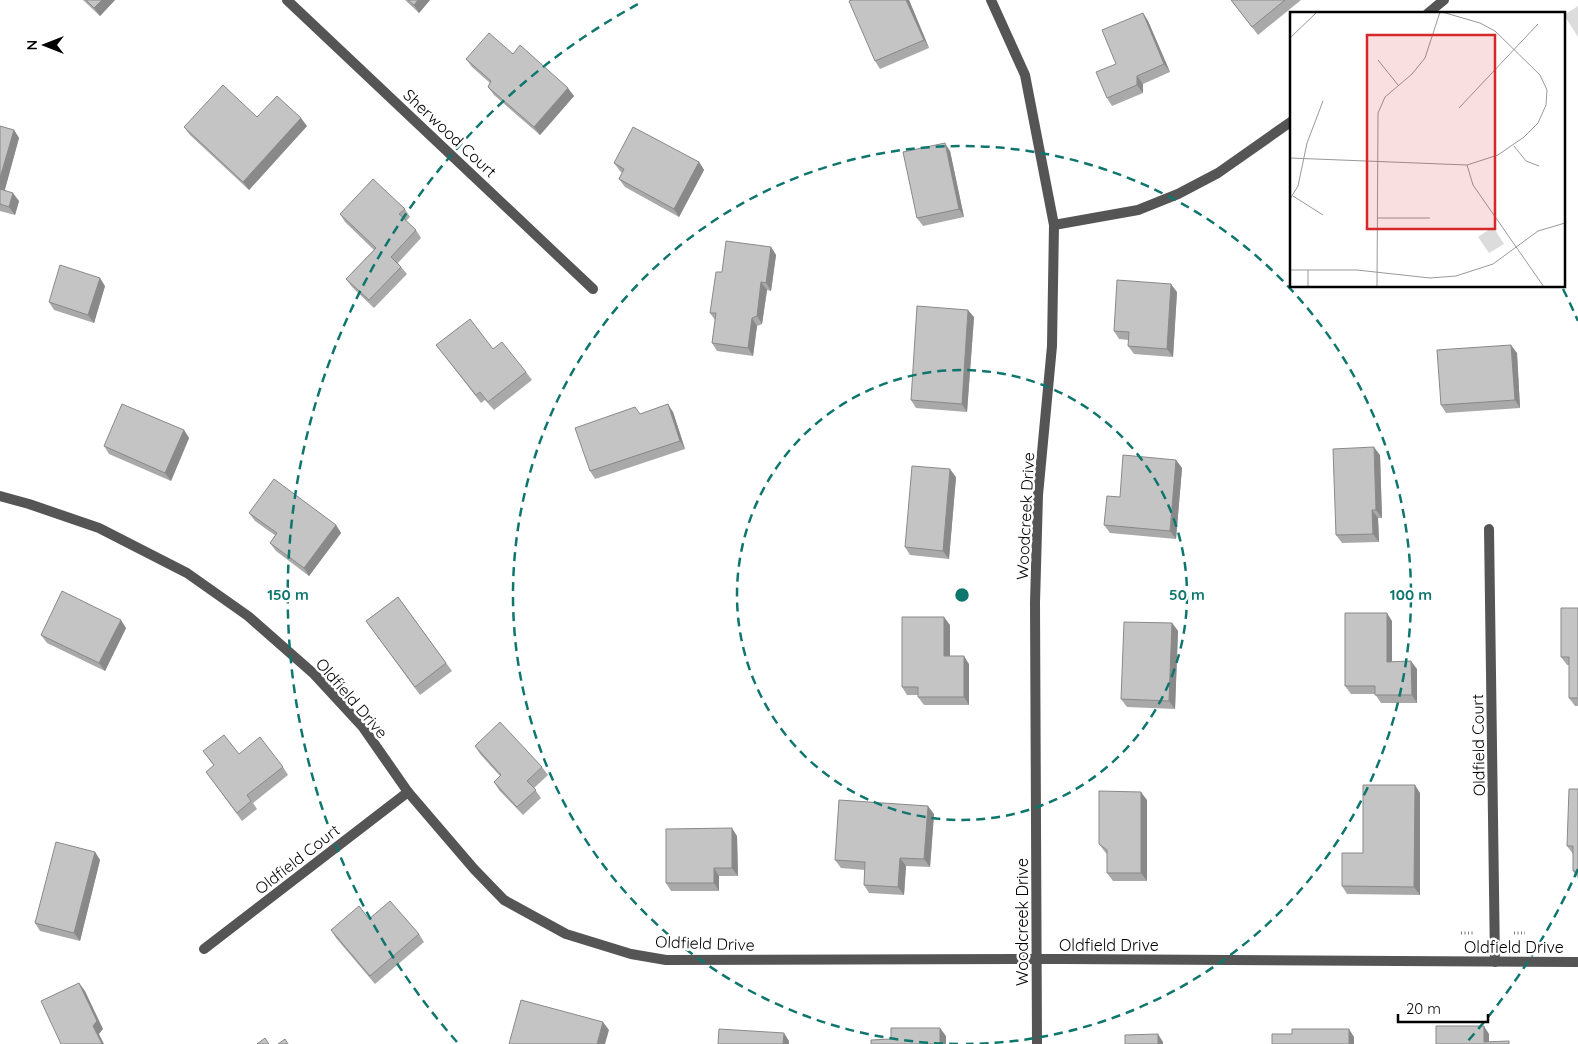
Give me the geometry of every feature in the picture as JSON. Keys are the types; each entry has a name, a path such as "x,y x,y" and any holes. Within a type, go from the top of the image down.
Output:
{"street":[{"name":"Sherwood Court","path":"287,0 593,289"},
{"name":"Woodcreek Drive","path":"991,0 1025,75 1054,225 1052,346 1038,495 1036,603 1037,1044"},
{"path":"1429,12 1444,0"},
{"path":"1054,225 1138,210 1178,194 1218,173 1290,122"},
{"name":"Oldfield Drive","path":"0,496 100,528 187,573 248,616 314,674 362,726 408,792 474,869 504,900 566,934 630,954 666,960 1037,959 1578,962"},
{"name":"Oldfield Court","path":"1489,529 1495,962"},
{"name":"Oldfield Court","path":"204,949 408,792"}],"shaded area":[{"path":"1578,6 1578,37 1566,18 1566,14"}],"building":[{"path":"86,0 102,0 94,8"},
{"path":"408,0 418,0 414,5"},
{"path":"906,0 924,40 875,61 849,1"},
{"path":"1231,0 1285,0 1252,27"},
{"path":"1143,13 1164,64 1137,76 1137,85 1107,98 1096,72 1116,64 1102,30"},
{"path":"489,33 513,54 520,45 568,88 534,127 488,87 491,81 466,59"},
{"path":"223,85 257,117 277,96 301,118 243,182 184,127"},
{"path":"0,126 14,130 0,178"},
{"path":"633,127 699,162 674,209 619,179 624,169 614,163"},
{"path":"945,143 959,209 917,218 903,152"},
{"path":"373,179 405,209 399,214 416,230 391,257 401,267 369,300 346,279 376,248 340,214"},
{"path":"0,189 13,193 9,207 0,204"},
{"path":"726,241 771,247 766,283 761,282 757,316 752,318 748,348 712,343 716,313 710,313 716,272 722,272"},
{"path":"60,265 100,278 88,315 49,302"},
{"path":"1117,280 1171,284 1167,349 1128,346 1129,332 1114,331"},
{"path":"917,306 968,310 962,404 911,400"},
{"path":"470,319 493,349 502,342 526,372 488,402 480,392 476,395 436,345"},
{"path":"1511,345 1515,400 1441,405 1437,350"},
{"path":"122,404 184,430 165,473 104,446"},
{"path":"668,404 680,441 590,471 575,428 635,407 640,414"},
{"path":"1374,447 1376,510 1372,510 1373,534 1336,535 1333,449"},
{"path":"1123,455 1176,460 1170,531 1104,525 1107,496 1120,497"},
{"path":"912,466 950,469 943,551 905,547"},
{"path":"274,479 336,525 304,568 270,543 277,533 249,513"},
{"path":"62,591 121,620 99,663 41,635"},
{"path":"398,597 446,663 415,687 366,621"},
{"path":"1561,608 1578,608 1578,698 1569,698 1569,657 1561,657"},
{"path":"1345,613 1387,613 1387,662 1411,661 1412,695 1375,695 1375,686 1345,686"},
{"path":"902,617 944,617 944,656 964,656 964,697 918,697 918,687 902,687"},
{"path":"1124,622 1172,623 1169,701 1121,699"},
{"path":"500,722 542,767 527,781 536,790 517,807 494,782 501,775 475,746"},
{"path":"224,735 239,754 260,737 283,767 247,795 251,801 237,813 206,772 214,765 203,751"},
{"path":"1363,785 1415,785 1414,887 1342,886 1342,853 1363,853"},
{"path":"1569,789 1578,789 1578,871 1573,871 1573,846 1567,846"},
{"path":"1099,791 1141,792 1141,873 1107,873 1107,850 1099,844"},
{"path":"839,800 928,806 924,859 900,858 898,887 864,885 865,862 835,860"},
{"path":"732,828 732,868 714,868 714,883 666,883 666,829"},
{"path":"56,842 95,852 74,933 35,923"},
{"path":"390,901 419,934 370,976 331,930 359,906 369,919"},
{"path":"79,983 97,1021 93,1026 102,1044 61,1044 41,1001"},
{"path":"521,1000 603,1022 597,1044 509,1044"},
{"path":"1436,1026 1484,1026 1484,1042 1509,1041 1509,1044 1436,1044"},
{"path":"891,1028 940,1028 940,1044 871,1044 871,1040 891,1039"},
{"path":"719,1029 784,1033 783,1044 718,1044"},
{"path":"1292,1029 1349,1029 1349,1044 1272,1044 1272,1034 1292,1034"},
{"path":"1158,1034 1158,1044 1125,1044 1125,1035"},
{"path":"265,1038 269,1044 257,1044"},
{"path":"285,1039 288,1044 278,1044"}]}
